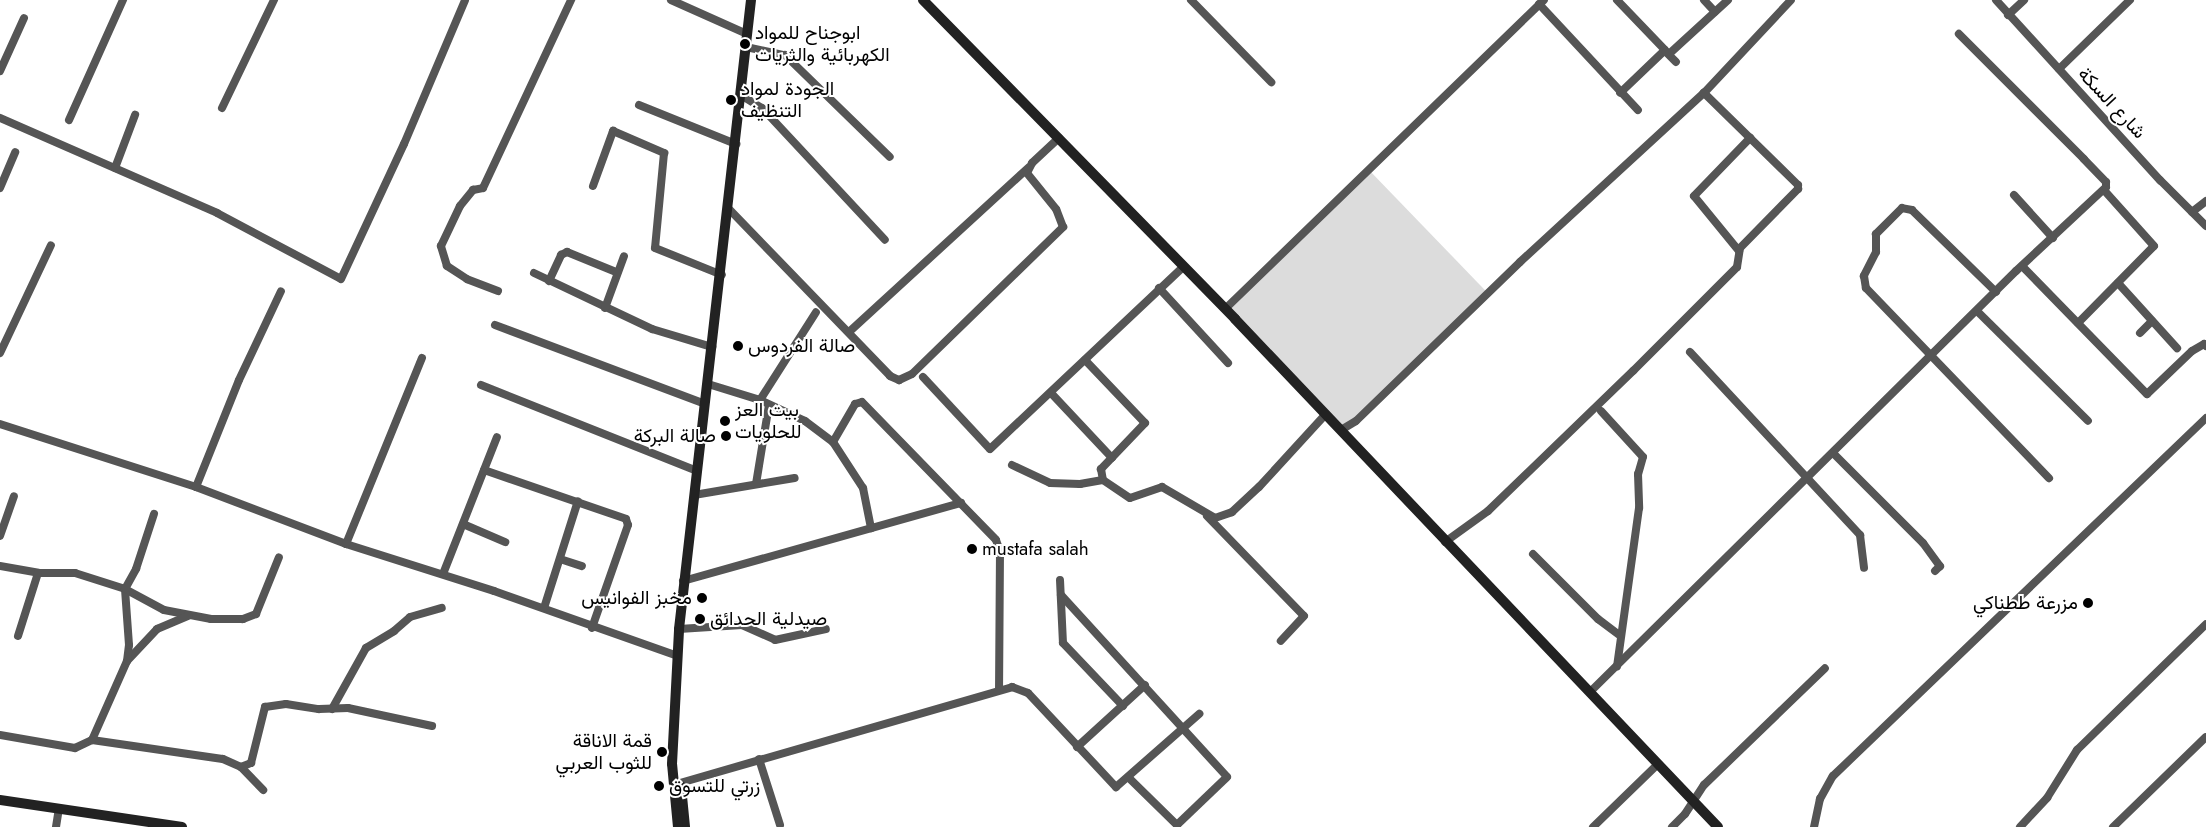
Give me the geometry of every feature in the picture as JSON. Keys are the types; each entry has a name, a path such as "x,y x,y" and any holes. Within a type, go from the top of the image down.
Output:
{"main road":[{"path":"678,827 672,770 683,580 722,275 751,0"},
{"path":"923,0 1326,414 1445,542 1718,827"},
{"path":"674,751 685,827"},
{"path":"0,800 182,827"}],"street":[{"path":"69,120 123,0"},
{"path":"222,108 274,0"},
{"path":"0,118 263,236 341,279 404,144 465,0"},
{"path":"498,291 467,279 447,266 441,246 460,206 473,190 483,188 571,0"},
{"path":"670,0 747,34"},
{"path":"1191,0 1271,82"},
{"path":"1617,0 1676,62"},
{"path":"1704,0 1715,12"},
{"path":"1620,93 1728,0"},
{"path":"1341,430 1356,421 1520,262 1704,93 1791,0"},
{"name":"شارع السكة","path":"1996,0 2206,226"},
{"path":"2008,15 2024,0"},
{"path":"2059,69 2130,0"},
{"path":"1225,309 1542,2 1620,93 1638,110"},
{"path":"0,71 24,18"},
{"path":"1590,692 1808,480 2022,266 2104,190 2106,182 1958,34"},
{"path":"746,47 785,55 890,157"},
{"path":"1445,542 1488,510 1634,371 1737,267 1739,251 1798,189 1798,185 1704,93"},
{"path":"741,95 762,108 885,240"},
{"path":"639,105 736,144"},
{"path":"115,168 135,115"},
{"path":"593,186 613,132 664,153 655,248 722,275"},
{"path":"849,332 1059,138"},
{"path":"1739,251 1694,196 1750,138"},
{"path":"0,188 15,152"},
{"path":"728,209 890,376 899,380 912,374 1063,227 1056,210 1028,176 1028,168"},
{"path":"2078,323 2154,246 2104,190"},
{"path":"2014,195 2053,238"},
{"path":"2192,212 2206,200"},
{"path":"1996,292 1912,210 1902,208 1898,210 1876,234 1876,252 1864,276 1865,283 1872,295 2049,478"},
{"path":"0,353 51,244"},
{"path":"549,281 562,256 567,252 616,272"},
{"path":"605,308 616,272 624,256"},
{"path":"2022,266 2147,394 2192,351 2204,344 2206,346"},
{"path":"923,377 990,449 1183,267"},
{"path":"534,273 652,329 712,347"},
{"path":"2118,283 2177,348"},
{"path":"1159,288 1228,363"},
{"path":"196,488 239,380 281,291"},
{"path":"1977,311 2088,421"},
{"path":"760,400 816,312"},
{"path":"2140,333 2152,321"},
{"path":"495,325 705,404"},
{"path":"1690,352 1860,535 1864,568"},
{"path":"346,544 422,358"},
{"path":"1085,360 1145,423 1101,469 1102,480"},
{"path":"708,384 760,400 805,421 833,442 864,488 871,528"},
{"path":"481,385 697,471"},
{"path":"1051,393 1112,458"},
{"path":"833,442 855,404 862,402 996,540 1000,551 999,690"},
{"path":"756,484 770,405"},
{"path":"1601,411 1644,457 1638,474 1639,508 1619,635 1617,666"},
{"path":"1012,465 1050,483 1080,484 1102,480 1130,498 1162,487 1216,518 1232,512 1326,414"},
{"path":"1814,827 1824,789 1833,776 2206,418"},
{"path":"0,424 196,488 346,544 544,608 592,628 678,656"},
{"path":"443,574 497,438"},
{"path":"1834,454 1923,543 1940,566 1935,571"},
{"path":"484,470 578,501 628,521 592,628"},
{"path":"694,495 794,478"},
{"path":"0,536 14,496"},
{"path":"544,608 578,501"},
{"path":"683,580 733,569 871,528 961,504"},
{"path":"1204,512 1304,616 1281,641"},
{"path":"92,740 127,661 129,645 125,589 136,569 154,514"},
{"path":"463,524 505,542"},
{"path":"1533,554 1598,619 1619,635"},
{"path":"0,566 38,573 75,573 125,589 164,610 189,615 243,619 256,614 279,557"},
{"path":"560,559 582,566"},
{"path":"18,636 38,573"},
{"path":"1060,580 1063,643 1123,706"},
{"path":"1060,595 1184,727 1227,777 1181,823 1175,824 1129,778"},
{"path":"332,709 366,648 394,631 410,617 442,608"},
{"path":"127,661 157,629 189,615"},
{"path":"2020,827 2051,793 2077,750 2206,624"},
{"path":"679,629 742,625 775,640 826,629"},
{"path":"1672,827 1693,802 1704,785 1825,668"},
{"path":"1077,747 1145,685"},
{"path":"680,783 999,690 1022,688 1112,785 1120,785 1198,714"},
{"path":"241,767 251,763 265,707 286,704 382,713 432,726"},
{"path":"0,735 75,748 92,740 223,759 241,767 263,790"},
{"path":"2113,827 2206,737"},
{"path":"759,759 780,825"},
{"path":"1593,827 1658,764"},
{"path":"56,827 59,809"}],"shaded area":[{"path":"1368,169 1488,293 1344,432 1224,308"}],"place":[{"name":"ابوجناح للمواد الكهربائية والثريات","path":"745,44"},
{"name":"الجودة لمواد التنظيف","path":"731,100"},
{"name":"صالة الفردوس","path":"738,346"},
{"name":"بيت العز للحلويات","path":"725,421"},
{"name":"صالة البركة","path":"726,436"},
{"name":"mustafa salah","path":"972,549"},
{"name":"مخبز الفوانيس","path":"702,598"},
{"name":"مزرعة ططناكي","path":"2088,603"},
{"name":"صيدلية الحدائق","path":"700,619"},
{"name":"قمة الاناقة للثوب العربي","path":"662,752"},
{"name":"زرتي للتسوق","path":"659,786"}]}
